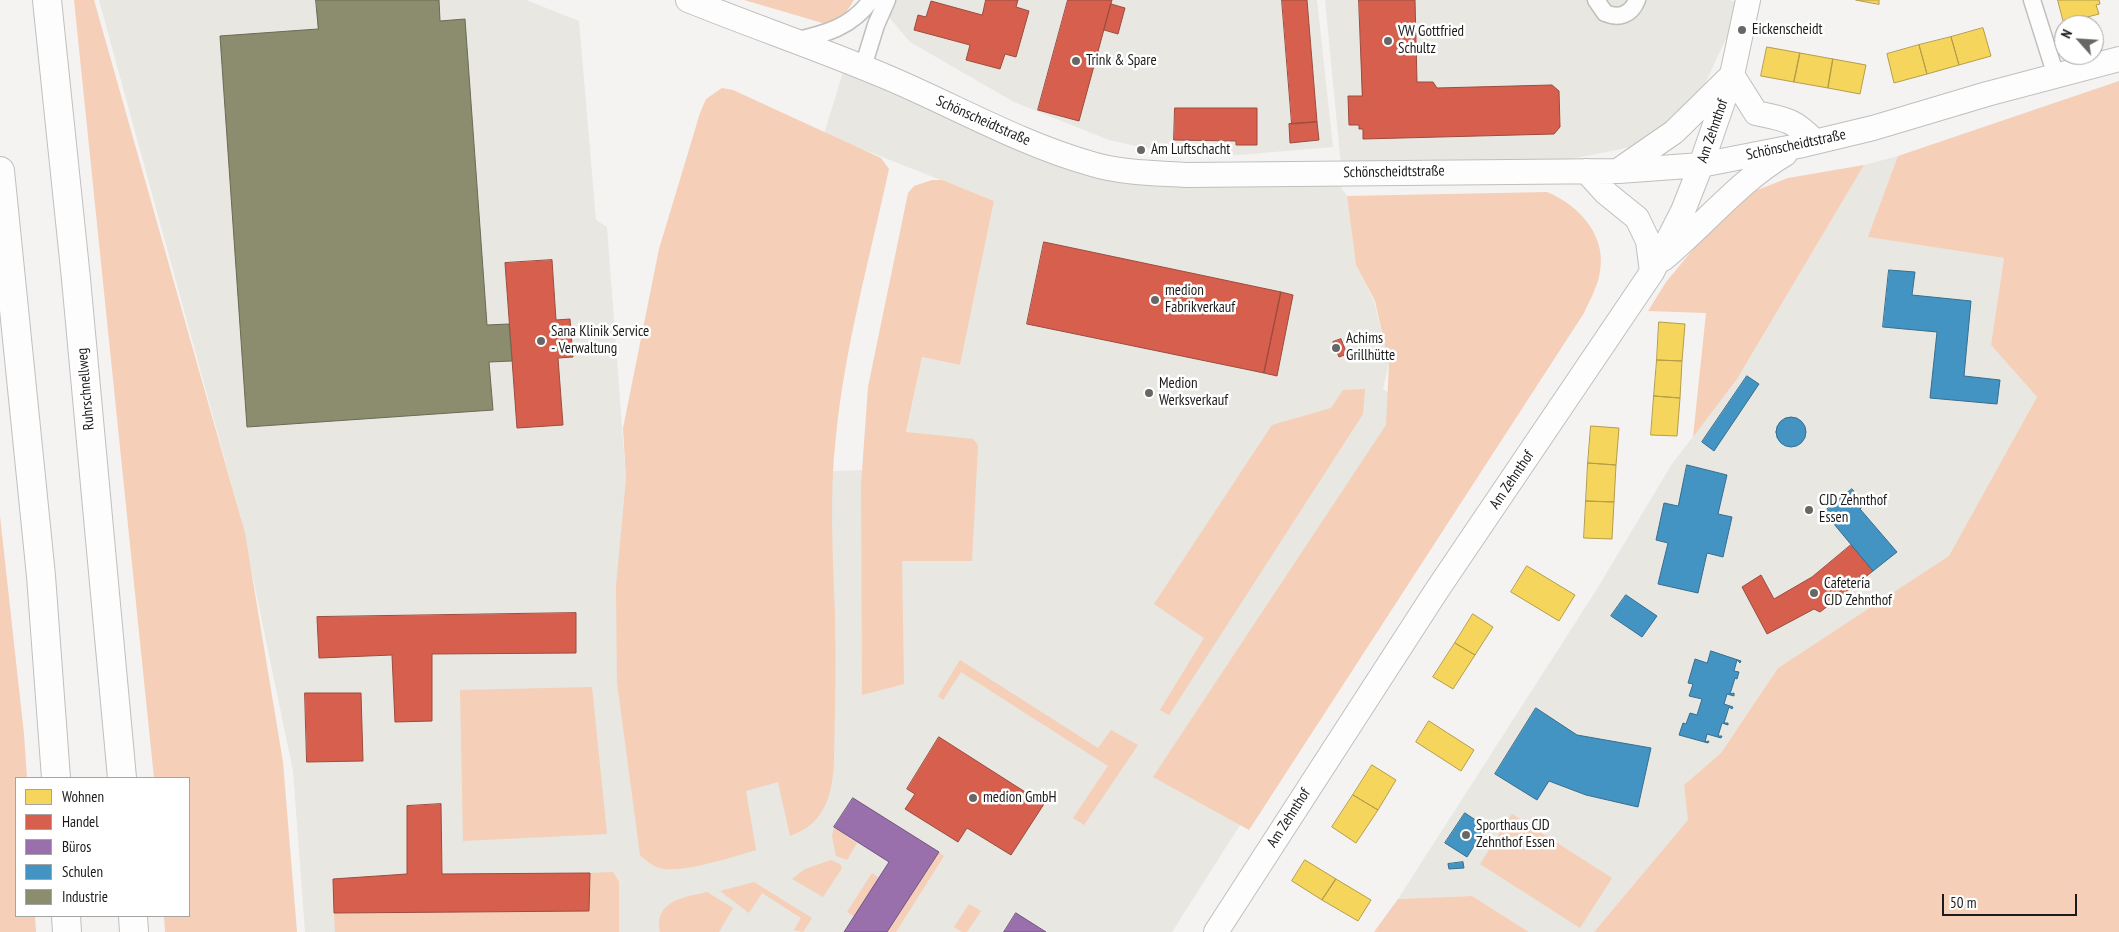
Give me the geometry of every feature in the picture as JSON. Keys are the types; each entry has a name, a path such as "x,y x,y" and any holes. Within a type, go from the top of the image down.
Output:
{"highway":[{"name":"Ruhrschnellweg","path":"47,0 76,279 122,777"},
{"path":"0,171 41,576 56,777"},
{"path":"66,917 67,932"},
{"path":"133,917 134,932"}],"main road":[{"name":"Schönscheidtstraße","path":"688,0 863,68 1038,146 1093,164 1119,169 1224,175 1406,171 1618,171 1701,165 1807,144 2119,60"},
{"name":"Am Zehnthof","path":"1216,932 1437,590 1653,268 1683,211 1732,75 1744,1"},
{"path":"1618,171 1674,132 1732,75 1756,113 1786,120 1800,126 1807,144 1759,169 1722,201 1689,237 1653,268"},
{"path":"1586,171 1606,193 1637,218 1648,241 1653,268"}],"street":[{"path":"793,41 826,34 848,24 862,12 871,0"},
{"path":"863,68 876,25 887,0"},
{"path":"1596,0 1605,13 1618,17 1630,11 1637,0"},
{"path":"2032,0 2056,76"}],"shaded area":[{"path":"74,0 94,0 245,533 283,762 297,932 165,932 164,917 190,917 190,777 154,777"},
{"path":"99,0 526,0 579,21 596,220 607,227 626,479 863,470 920,472 906,433 922,357 960,365 994,201 824,134 846,62 1092,168 1333,175 1347,196 1356,265 1374,301 1389,363 1383,389 1480,453 1359,638 1172,932 305,932 293,771 240,515"},
{"path":"744,0 854,0 843,17 826,24"},
{"path":"874,0 1317,0 1333,147 1238,155 1145,148 1109,140 1014,102 910,42"},
{"path":"1325,0 1729,0 1742,4 1697,101 1651,143 1567,160 1341,166"},
{"path":"2119,81 2119,932 1594,932 1688,820 1684,785 1721,753 1778,668 1949,556 2037,397 1991,345 2004,258 1868,237 1898,156"},
{"path":"722,88 733,90 881,158 889,169 845,369 834,458 832,526 835,704 832,782 826,805 812,823 790,836 778,782 746,791 756,850 707,864 669,869 654,866 640,855 617,682 616,586 626,479 623,428 659,249 700,113 706,99"},
{"name":"CJD Zehnthof Essen","path":"1898,156 1869,237 2004,258 1991,345 2037,397 1949,557 1778,668 1721,753 1684,785 1689,820 1594,932 1529,932 1472,896 1398,899 1595,592 1672,464 1737,379 1864,165"},
{"path":"1864,165 1737,379 1693,437 1706,313 1648,311 1666,282 1715,223 1755,191 1788,178"},
{"path":"932,180 942,180 994,201 960,365 922,357 906,432 973,439 978,445 972,561 902,561 904,684 862,695 861,485 868,387 908,193 914,186"},
{"path":"1547,192 1581,214 1596,236 1600,249 1601,262 1598,282 1584,313 1249,830 1153,777 1386,425 1389,364 1375,301 1356,265 1347,196"},
{"path":"1365,389 1363,414 1169,715 1160,710 1204,638 1154,604 1272,425 1331,408 1343,390"},
{"path":"0,516 27,777 15,777 15,917 35,917 36,932 0,932"},
{"path":"960,660 1098,748 1111,730 1138,745 1084,825 1073,818 1108,766 961,672 943,700 938,696"},
{"path":"592,687 607,834 463,841 460,690"},
{"path":"1512,814 1612,878 1580,928 1480,864"},
{"path":"834,827 857,843 847,860 836,856 832,836"},
{"path":"939,852 944,856 896,932 887,932"},
{"path":"831,860 840,864 842,868 823,897 792,879 805,869"},
{"path":"613,872 619,882 619,932 335,932 334,913 589,911 590,873"},
{"path":"872,873 879,878 854,916 847,912"},
{"path":"754,882 812,918 803,932 794,930 801,918 762,893 749,913 720,891"},
{"path":"707,892 733,908 719,932 660,932 659,922 661,913 666,907 689,896"},
{"path":"1472,896 1529,932 1374,932 1398,899"},
{"path":"969,904 981,911 967,932 962,932 954,927"}],"building: Wohnen":[{"path":"1856,0 1879,0 1879,4"},
{"path":"2058,0 2099,0 2100,4 2096,5 2099,14 2062,15"},
{"path":"1983,28 1991,56 1959,65 1951,37"},
{"path":"1951,37 1959,65 1927,74 1919,45"},
{"path":"1919,45 1927,74 1894,83 1887,54"},
{"path":"1767,47 1800,53 1794,82 1761,76"},
{"path":"1800,53 1833,59 1828,88 1794,82"},
{"path":"1833,59 1866,65 1860,94 1828,88"},
{"path":"1659,322 1685,324 1682,361 1657,360"},
{"path":"1657,360 1682,361 1680,398 1654,396"},
{"path":"1654,396 1680,398 1677,436 1651,435"},
{"path":"1591,426 1619,428 1616,465 1588,463"},
{"path":"1588,463 1616,465 1614,502 1586,501"},
{"path":"1586,501 1614,502 1612,539 1584,538"},
{"path":"1527,566 1575,595 1559,621 1511,592"},
{"path":"1473,614 1493,627 1475,655 1455,643"},
{"path":"1455,643 1475,655 1453,689 1433,677"},
{"path":"1429,721 1474,750 1461,771 1416,742"},
{"path":"1372,765 1396,780 1378,810 1353,795"},
{"path":"1353,795 1378,810 1356,843 1332,827"},
{"path":"1305,860 1336,879 1322,900 1292,881"},
{"path":"1336,879 1371,900 1358,921 1322,900"}],"building: Handel":[{"path":"986,0 1018,0 1016,7 1029,11 1016,57 1005,54 1000,69 966,60 970,45 914,30 918,15 926,17 931,1 982,15"},
{"path":"1068,0 1112,0 1079,121 1038,110"},
{"path":"1282,0 1307,0 1317,122 1292,124"},
{"name":"VW Gottfried Schultz","path":"1359,0 1415,0 1417,82 1433,82 1437,88 1552,85 1559,91 1560,127 1554,134 1363,139 1363,129 1359,129 1359,125 1349,125 1348,96 1362,96"},
{"path":"1111,4 1125,8 1118,34 1104,30"},
{"path":"1175,108 1257,108 1257,145 1236,145 1236,141 1174,140"},
{"path":"1317,122 1319,140 1290,143 1289,124"},
{"name":"medion Fabrikverkauf","path":"1044,242 1281,292 1264,373 1027,324"},
{"name":"Sana Klinik Service - Verwaltung","path":"552,260 556,320 570,319 573,357 558,358 563,425 517,428 505,263"},
{"path":"1281,292 1293,295 1277,376 1264,373"},
{"path":"1341,339 1347,354 1339,357 1333,342"},
{"path":"1851,545 1873,571 1820,612 1814,609 1767,634 1742,587 1761,575 1774,599 1812,577"},
{"path":"576,613 576,653 432,654 432,721 395,722 392,655 319,658 317,617"},
{"path":"305,693 361,693 363,761 307,762"},
{"name":"medion GmbH","path":"939,737 1044,804 1011,855 967,828 958,842 905,809 915,794 907,789"},
{"path":"441,804 442,874 590,873 589,911 334,913 333,879 407,874 407,806"}],"building: Büros":[{"path":"853,798 939,852 887,932 844,932 889,862 834,827"},
{"path":"1016,913 1046,932 1004,932"}],"building: Schulen":[{"path":"1889,270 1915,272 1912,295 1971,301 1964,376 2000,380 1997,404 1930,398 1937,332 1883,327"},
{"path":"1747,376 1759,384 1714,451 1702,442"},
{"path":"1791,417 1797,418 1805,426 1805,438 1797,446 1791,447 1785,446 1777,438 1776,432 1777,426 1785,418"},
{"path":"1687,465 1727,475 1718,514 1732,517 1723,557 1707,553 1698,593 1658,584 1668,543 1656,540 1664,503 1678,506"},
{"path":"1852,489 1865,504 1860,509 1897,552 1873,571 1824,512"},
{"path":"1626,595 1657,616 1642,637 1611,616"},
{"path":"1711,651 1741,661 1740,663 1737,660 1734,671 1739,672 1730,694 1734,693 1734,696 1727,694 1724,704 1733,707 1732,709 1729,707 1724,723 1728,723 1728,725 1722,723 1718,736 1722,736 1721,738 1707,734 1705,742 1709,741 1708,743 1679,735 1683,723 1686,724 1690,713 1697,715 1702,699 1689,696 1693,684 1688,683 1695,659 1707,663"},
{"path":"1536,708 1577,735 1651,748 1638,807 1586,795 1549,781 1537,800 1495,774"},
{"name":"Sporthaus CJD Zehnthof Essen","path":"1465,813 1486,827 1467,857 1445,843"},
{"path":"1463,862 1464,868 1449,869 1448,864"}],"building: Industrie":[{"path":"316,0 439,0 440,21 465,19 487,325 509,324 512,361 489,362 493,410 247,427 220,36 318,29"}],"place":[{"name":"Eickenscheidt","path":"1742,30"},
{"name":"VW Gottfried Schultz","path":"1388,41"},
{"name":"Trink & Spare","path":"1076,61"},
{"name":"Am Luftschacht","path":"1141,150"},
{"name":"medion Fabrikverkauf","path":"1155,300"},
{"name":"Sana Klinik Service - Verwaltung","path":"541,341"},
{"name":"Achims Grillhütte","path":"1336,348"},
{"name":"Medion Werksverkauf","path":"1149,393"},
{"name":"CJD Zehnthof Essen","path":"1809,510"},
{"name":"Cafetería CJD Zehnthof","path":"1814,593"},
{"name":"medion GmbH","path":"973,798"},
{"name":"Sporthaus CJD Zehnthof Essen","path":"1466,835"}]}
